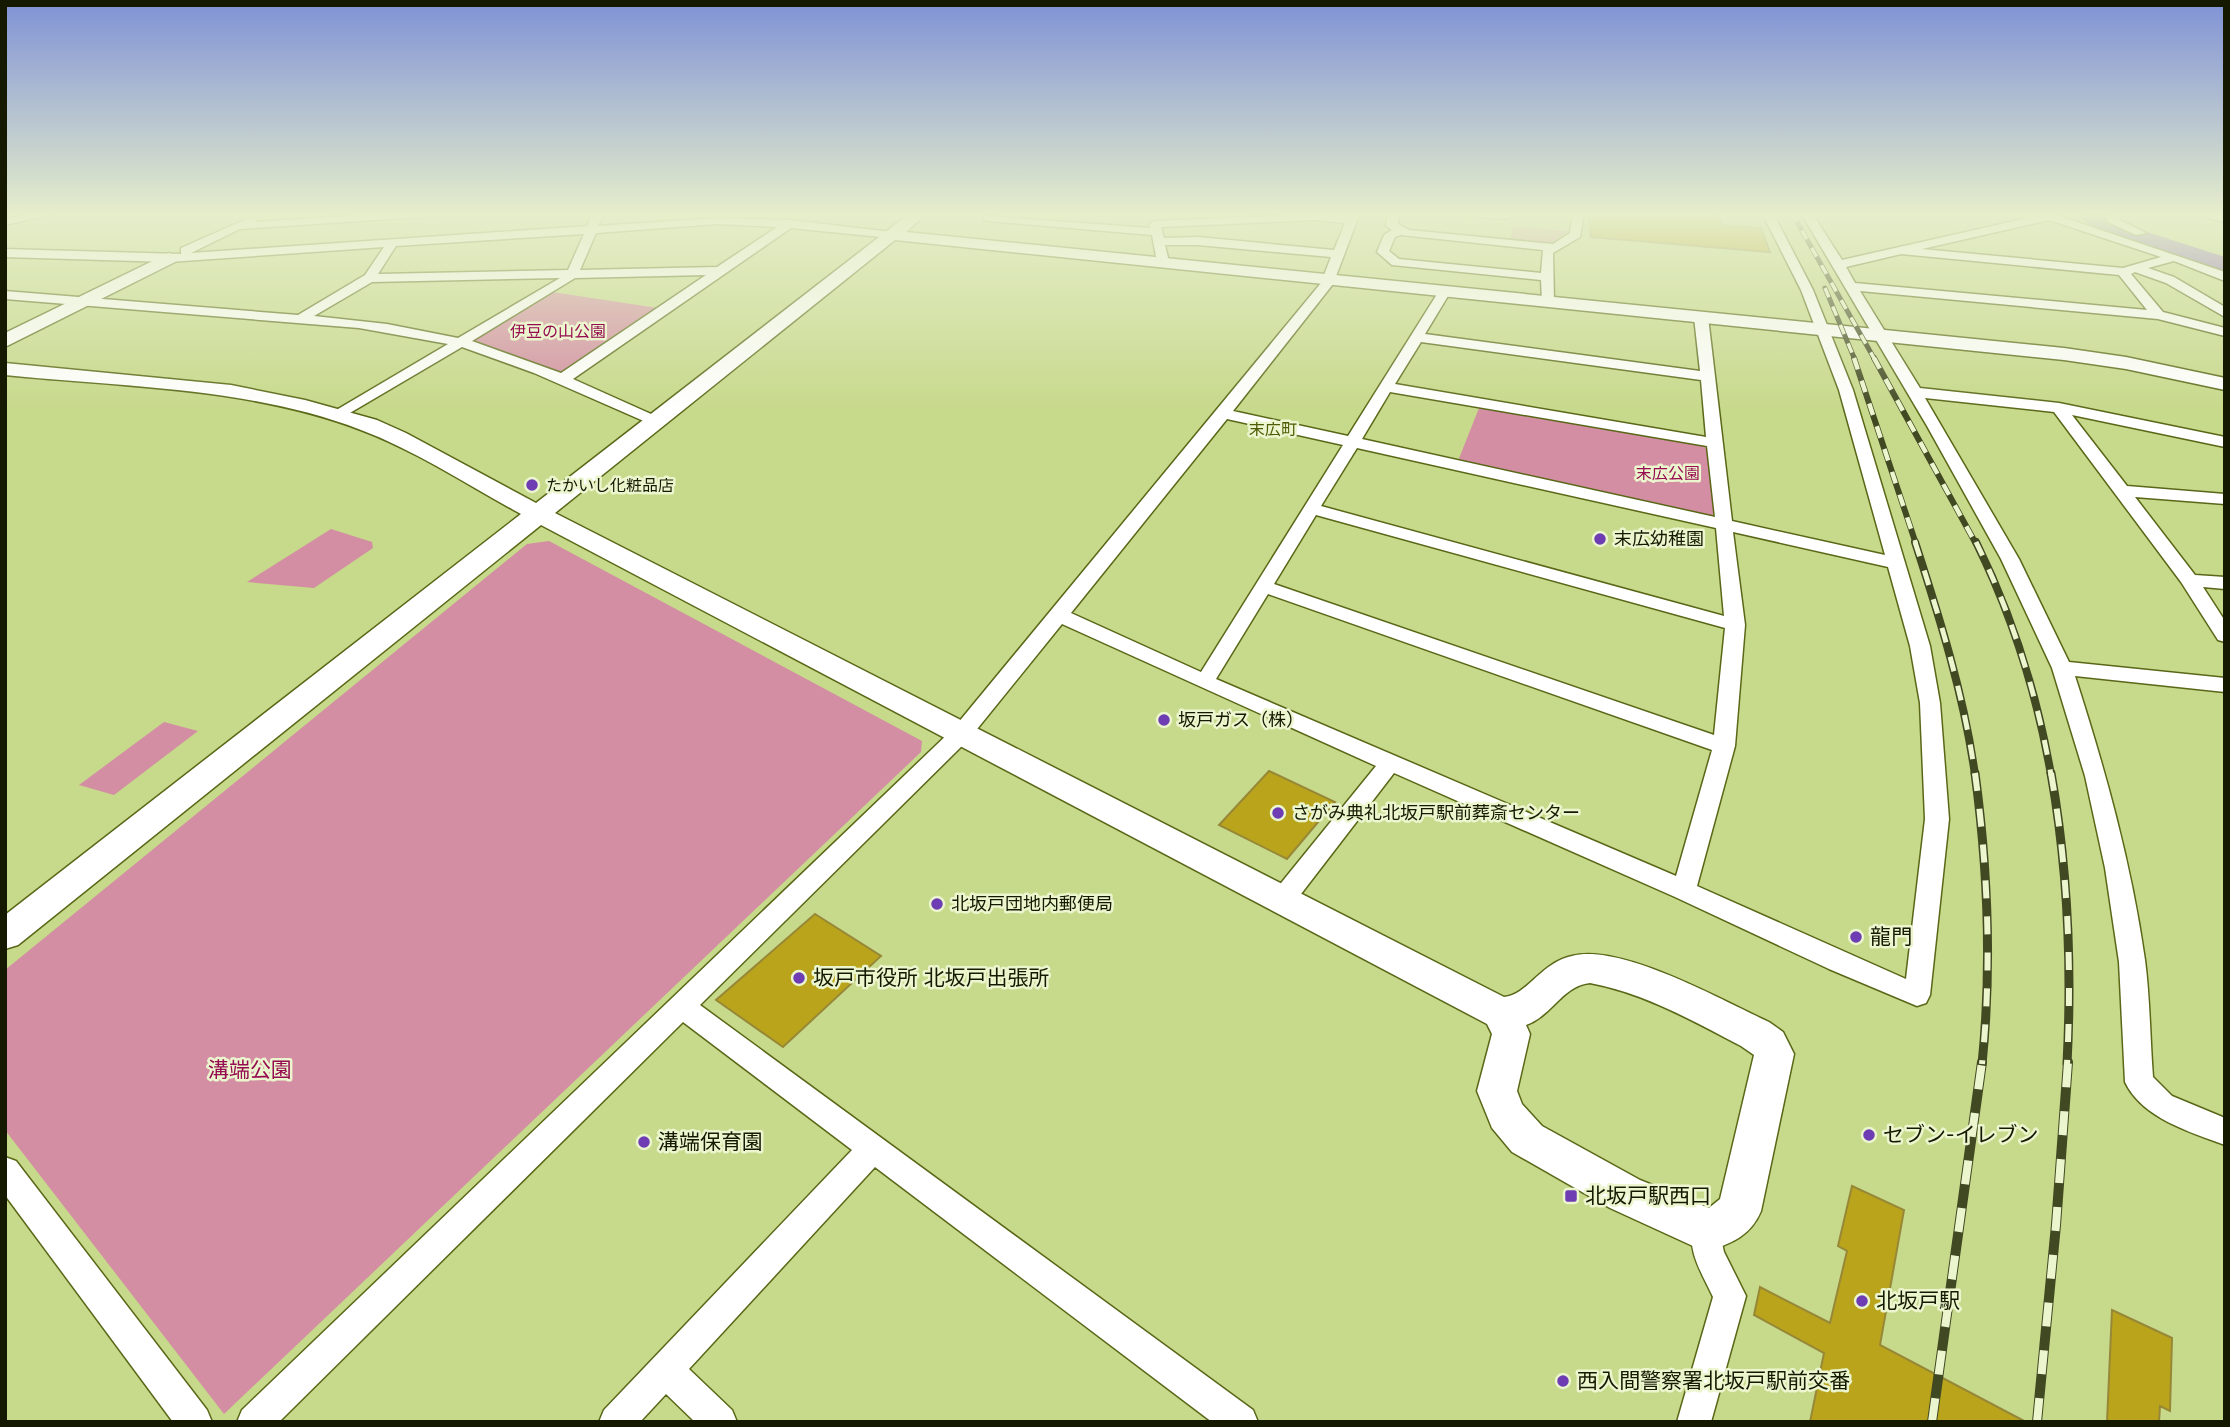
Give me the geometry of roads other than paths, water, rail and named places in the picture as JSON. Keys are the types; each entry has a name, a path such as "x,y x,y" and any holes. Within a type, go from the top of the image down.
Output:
{"street":[{"path":"5,341 127,280"},
{"path":"300,319 366,280"},
{"path":"338,415 562,280"},
{"path":"561,380 706,280"},
{"path":"5,935 833,280"},
{"path":"254,1422 961,734 1330,280"},
{"path":"1336,280 2076,356 2225,384"},
{"path":"1547,280 1548,301"},
{"path":"1059,615 1917,995 1937,819 1930,703 1920,646 1846,390 1824,329 1802,280"},
{"path":"1846,280 2010,559 2062,668 2095,776 2117,868 2132,962 2139,1082 2162,1105 2225,1132"},
{"path":"2135,280 2158,315"},
{"path":"2168,280 2225,313"},
{"path":"1850,286 2158,315 2225,332"},
{"path":"1205,681 1445,291"},
{"path":"5,295 384,328 459,343 561,380 655,421"},
{"path":"1684,890 1724,746 1735,625 1701,317"},
{"path":"1416,337 1709,377"},
{"path":"5,369 231,391 338,415 398,438 537,514 1502,1013 1523,1010 1555,978 1576,969 1598,967 1636,980 1755,1034 1769,1044 1774,1054 1739,1211 1723,1225 1706,1231 1625,1194 1527,1139 1506,1115 1497,1091 1511,1034 1502,1013"},
{"path":"1385,387 1716,443"},
{"path":"1913,392 2059,408 2225,442"},
{"path":"2059,408 2189,580 2225,636"},
{"path":"1222,413 1896,562"},
{"path":"2122,491 2225,499"},
{"path":"1311,508 1735,625"},
{"path":"2189,580 2225,583"},
{"path":"1263,586 1724,746"},
{"path":"2062,668 2225,685"},
{"path":"1282,900 1390,763"},
{"path":"682,1006 1241,1422"},
{"path":"616,1422 873,1149"},
{"path":"5,1171 195,1422"},
{"path":"1694,1422 1730,1296 1709,1255 1706,1231"},
{"path":"665,1369 720,1422"}],"railway":[{"path":"1830,280 1875,360"},
{"path":"1825,288 1855,360"},
{"path":"1854,358 1916,544"},
{"path":"1874,358 1976,544"},
{"path":"1915,542 1958,686 1975,775"},
{"path":"1976,542 2001,598 2022,656 2051,775"},
{"path":"1975,773 1983,846 1988,955 1982,1064"},
{"path":"2051,773 2067,918 2067,1064"},
{"path":"1932,1422 1982,1062"},
{"path":"2037,1422 2068,1062"}],"place":[{"name":"たかいし化粧品店","path":"532,485"},
{"name":"末広幼稚園","path":"1600,539"},
{"name":"坂戸ガス（株）","path":"1164,720"},
{"name":"さがみ典礼北坂戸駅前葬斎センター","path":"1278,813"},
{"name":"北坂戸団地内郵便局","path":"937,904"},
{"name":"龍門","path":"1856,937"},
{"name":"坂戸市役所 北坂戸出張所","path":"799,978"},
{"name":"セブン-イレブン","path":"1869,1135"},
{"name":"溝端保育園","path":"644,1142"},
{"name":"北坂戸駅西口","path":"1571,1196"},
{"name":"北坂戸駅","path":"1862,1301"},
{"name":"西入間警察署北坂戸駅前交番","path":"1563,1381"}],"district":[{"name":"末広町","path":"1273,429"}],"park label":[{"name":"伊豆の山公園","path":"558,331"},
{"name":"末広公園","path":"1668,473"},
{"name":"溝端公園","path":"250,1070"}]}
